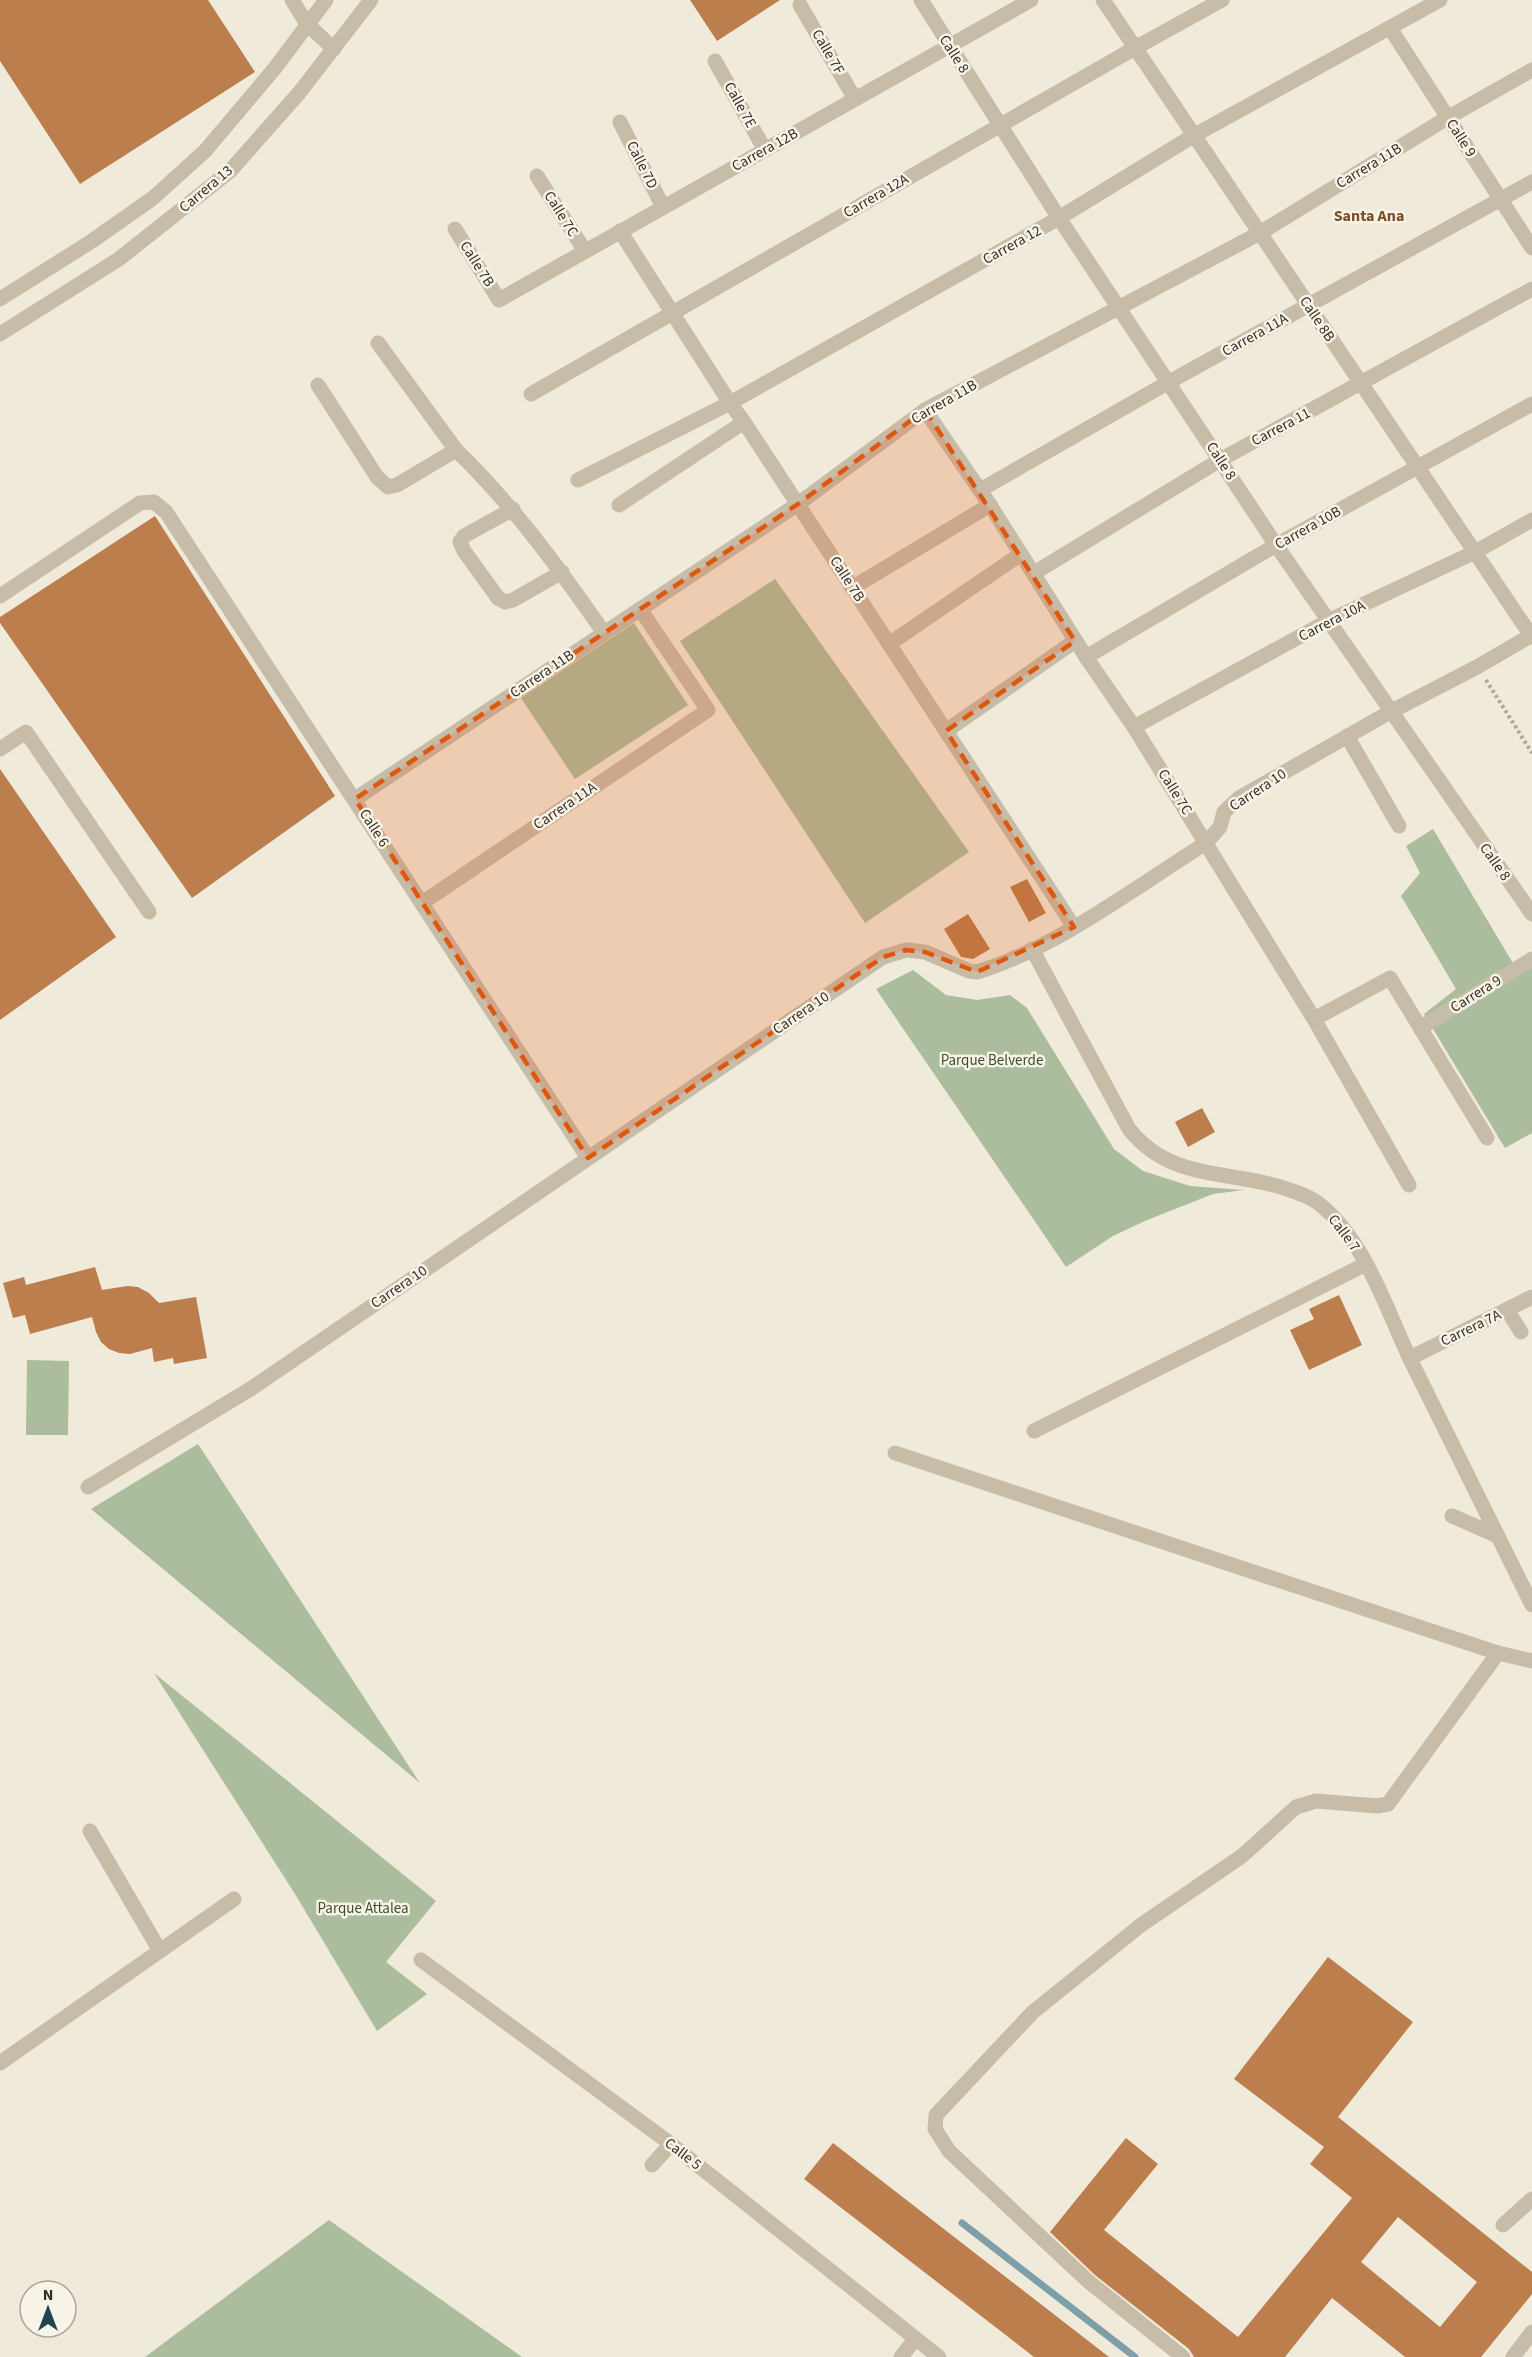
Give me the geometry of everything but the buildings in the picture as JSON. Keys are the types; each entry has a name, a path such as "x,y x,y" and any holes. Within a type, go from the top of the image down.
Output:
{"street":[{"path":"292,0 307,24 334,49"},
{"name":"Carrera 13","path":"0,298 92,241 153,198 205,151 275,68 326,0"},
{"name":"Carrera 13","path":"0,334 119,259 230,171 298,93 371,0"},
{"name":"Calle 8","path":"921,0 1059,218 1276,545 1532,914"},
{"name":"Carrera 12B","path":"499,300 1031,0"},
{"name":"Calle 8B","path":"1103,0 1532,636"},
{"name":"Carrera 12A","path":"531,394 1222,0"},
{"name":"Carrera 12","path":"578,480 730,403 1059,218 1193,136 1440,0"},
{"name":"Calle 7F","path":"801,5 855,99"},
{"name":"Calle 9","path":"1390,28 1532,248"},
{"name":"Calle 7E","path":"715,61 765,150"},
{"name":"Carrera 11B","path":"355,799 798,504 925,410 1260,232 1447,118 1532,70"},
{"name":"Calle 7D","path":"620,122 663,207"},
{"name":"Calle 7C","path":"537,176 585,251"},
{"name":"Carrera 11A","path":"980,490 1169,382 1532,182"},
{"name":"Calle 7B","path":"455,229 499,300"},
{"name":"Calle 7B","path":"620,231 730,403 1074,927"},
{"name":"Carrera 11","path":"1034,573 1220,460 1532,289"},
{"path":"378,343 456,450 513,509 562,572 604,633"},
{"path":"318,385 377,477 388,487 397,485 456,450"},
{"name":"Carrera 10B","path":"1086,657 1276,545 1532,404"},
{"name":"Calle 7C","path":"925,410 990,505 1086,657 1134,727 1314,1019 1409,1185"},
{"path":"619,505 744,422"},
{"name":"Calle 6","path":"0,596 140,503 154,502 166,512 588,1158"},
{"path":"852,588 990,505"},
{"path":"513,509 464,536 460,542 464,552 498,598 505,602 513,600 562,572"},
{"name":"Carrera 10A","path":"1134,727 1328,621 1474,552 1532,520"},
{"path":"890,644 1022,554"},
{"name":"Carrera 11A","path":"422,903 708,710 640,609"},
{"name":"Carrera 10","path":"88,1487 252,1388 883,957 906,950 924,952 969,971 977,972 1032,949 1074,927 1206,843 1220,827 1224,812 1239,798 1390,711 1532,636"},
{"path":"946,731 1075,640"},
{"path":"0,749 26,732 149,912"},
{"path":"1347,736 1399,826"},
{"name":"Calle 7","path":"1032,949 1129,1128 1138,1140 1154,1154 1191,1170 1273,1185 1315,1201 1342,1227 1366,1264 1532,1605"},
{"name":"Carrera 9","path":"1420,1028 1532,959"},
{"path":"1314,1019 1390,978 1487,1138"},
{"path":"1034,1431 1366,1264"},
{"name":"Carrera 7A","path":"1410,1358 1532,1297"},
{"path":"1507,1310 1521,1332"},
{"path":"895,1453 1498,1653 1532,1661"},
{"path":"1452,1516 1498,1536"},
{"path":"1183,2357 1089,2282 949,2151 935,2129 936,2115 1033,2012 1141,1925 1242,1856 1296,1807 1316,1802 1377,1806 1388,1804 1498,1653"},
{"path":"90,1831 160,1951"},
{"path":"0,2063 234,1899"},
{"name":"Calle 5","path":"421,1960 671,2144 939,2357"},
{"path":"652,2165 671,2144"},
{"path":"1503,2224 1532,2199"},
{"path":"1513,2357 1532,2332"},
{"path":"901,2357 915,2339"}],"path":[{"path":"1477,667 1532,753"}],"highlighted area":[{"path":"925,410 1075,641 946,731 1074,927 977,972 925,952 906,950 883,957 588,1158 355,799 798,504"}],"green space":[{"path":"775,579 969,852 865,923 680,641"},
{"path":"634,623 688,705 575,779 521,698"},
{"path":"1433,829 1520,975 1532,967 1532,1133 1505,1148 1424,1014 1456,989 1401,896 1420,873 1406,846"},
{"name":"Parque Belverde","path":"913,970 946,995 977,1000 1010,995 1027,1008 1114,1149 1143,1171 1190,1186 1244,1190 1213,1194 1147,1220 1113,1236 1066,1267 876,989"},
{"path":"27,1360 69,1361 68,1435 26,1435"},
{"path":"198,1444 420,1783 91,1509"},
{"name":"Parque Attalea","path":"154,1673 436,1901 386,1962 427,1994 377,2031 295,1894"},
{"path":"329,2220 522,2357 145,2357"}],"waterway":[{"path":"962,2223 1135,2357"}],"district":[{"name":"Santa Ana","path":"1369,216"}]}
